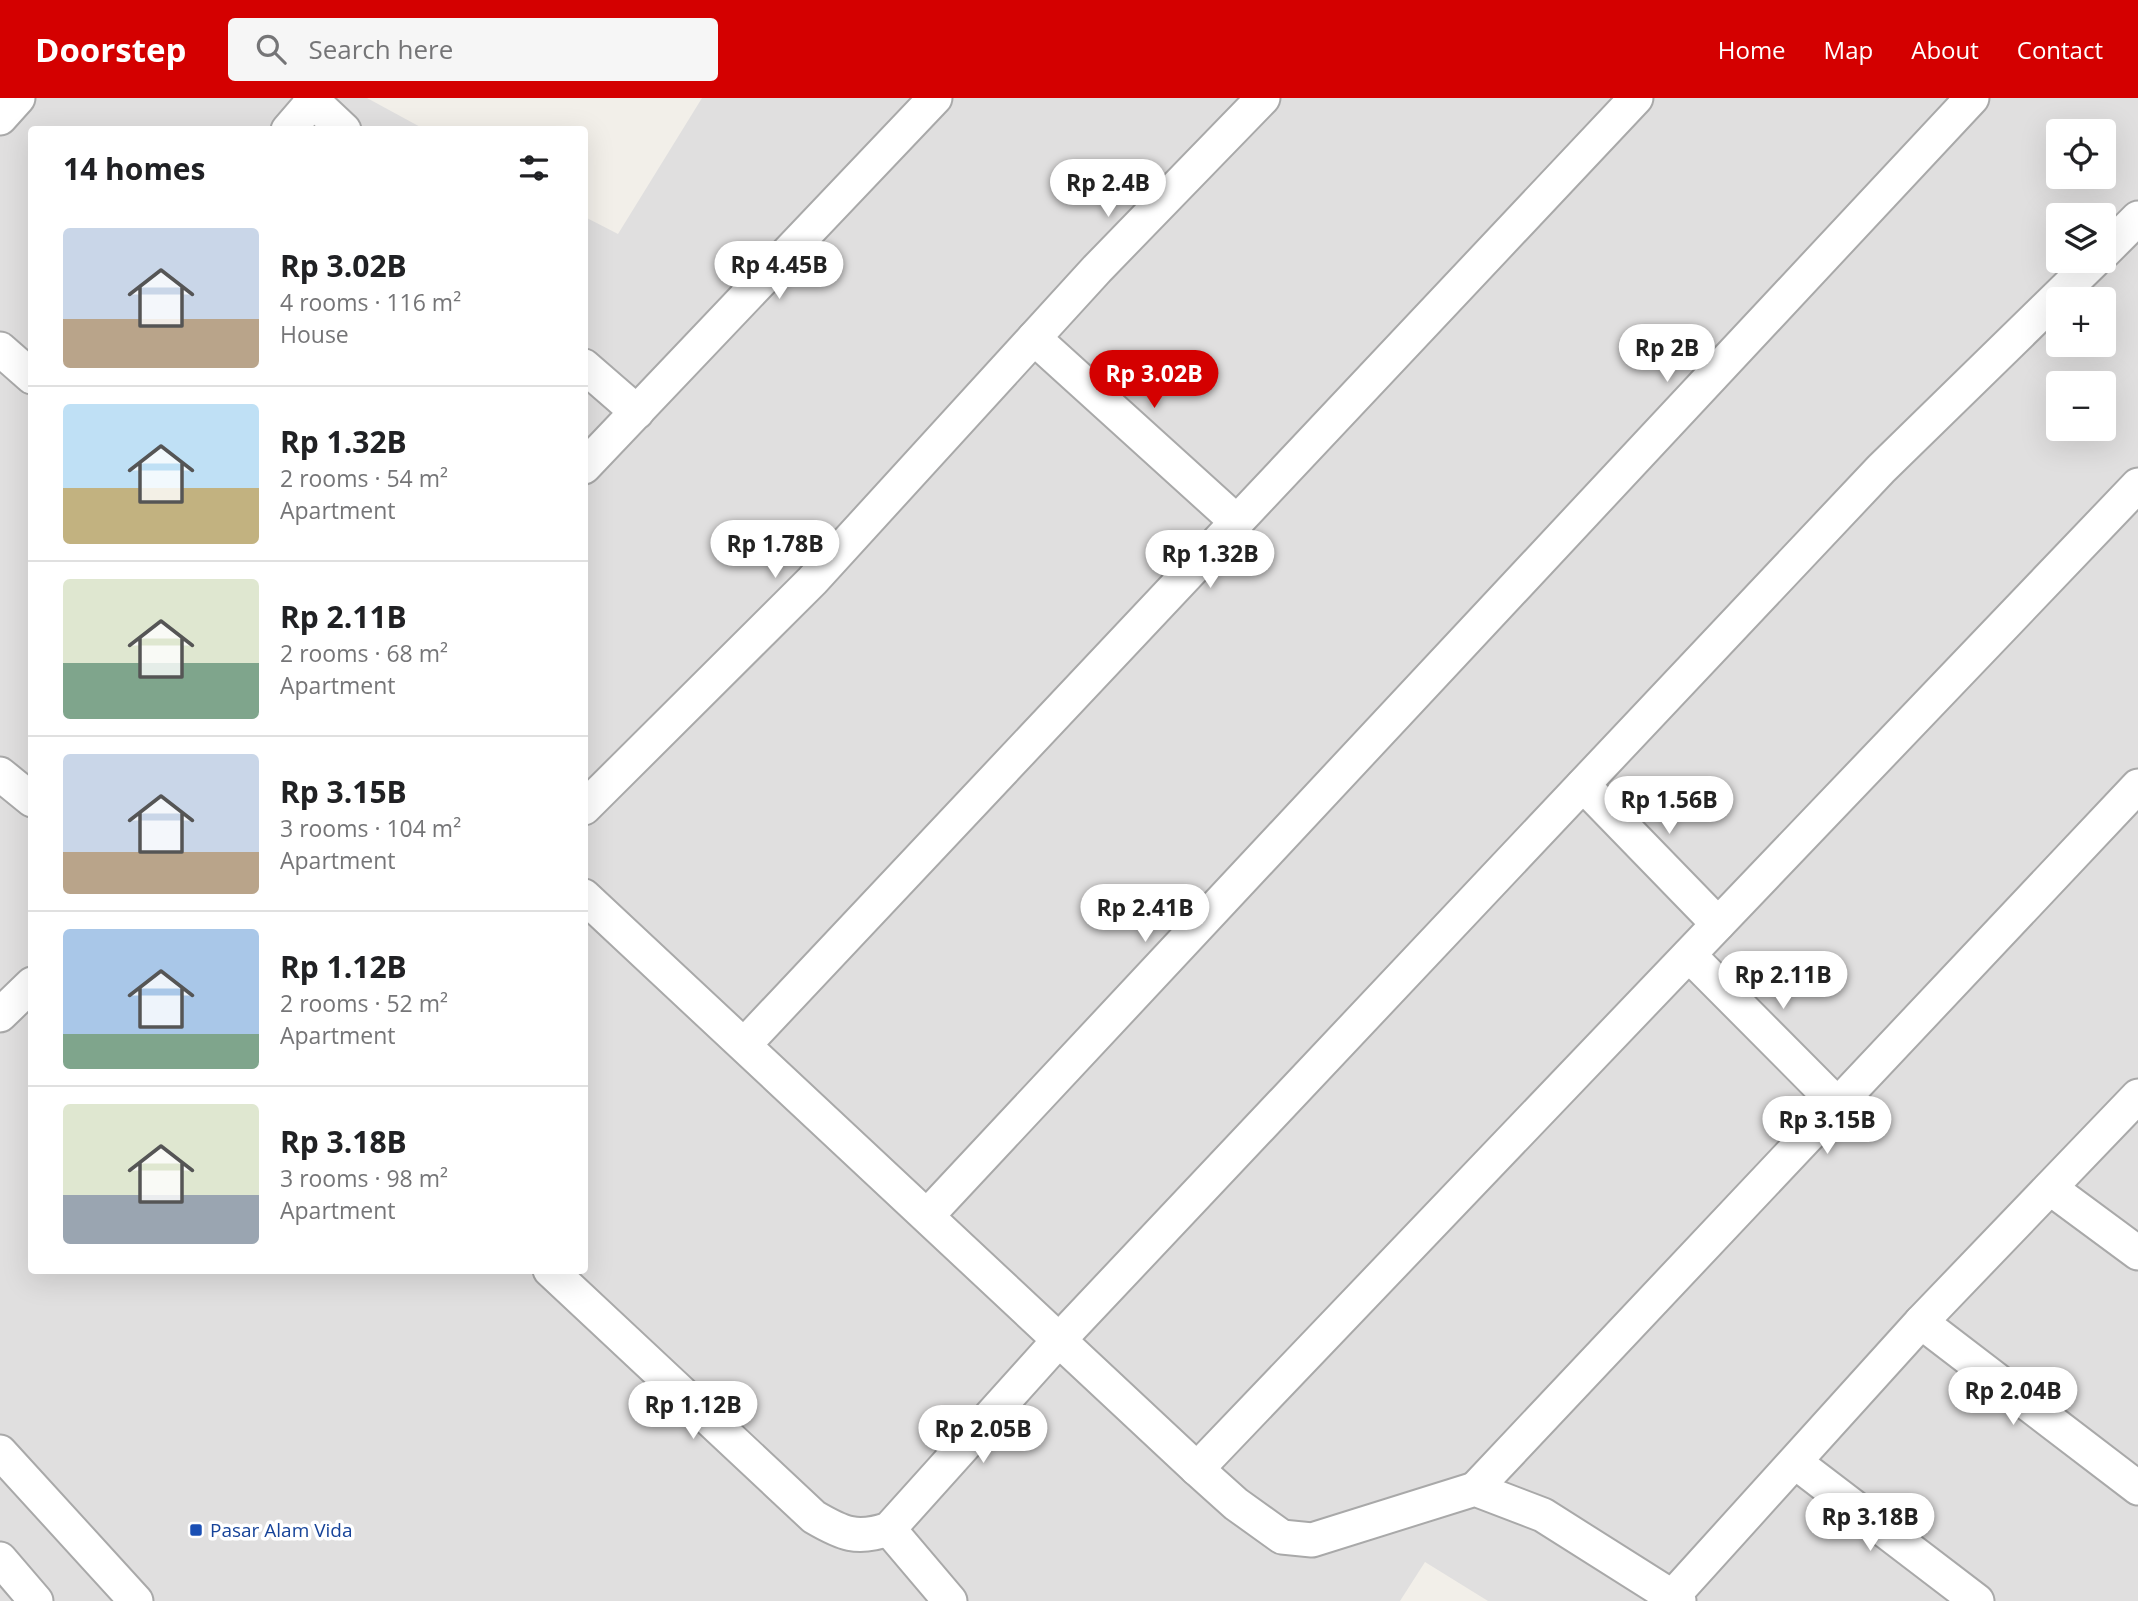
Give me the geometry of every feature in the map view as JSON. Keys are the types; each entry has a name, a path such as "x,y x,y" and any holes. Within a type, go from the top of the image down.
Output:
{"street":[{"path":"0,118 18,98"},
{"path":"588,463 934,98"},
{"path":"588,804 813,581 1034,338 1263,98"},
{"path":"745,1044 1636,98"},
{"path":"927,1216 1972,98"},
{"path":"291,126 312,99 340,126"},
{"path":"2116,240 2138,218"},
{"path":"554,1274 814,1517 843,1534 872,1535 889,1529 1059,1340 1881,469 2082,273"},
{"path":"1034,338 1237,522"},
{"path":"0,349 28,374"},
{"path":"588,369 637,412"},
{"path":"1197,1469 2138,485"},
{"path":"0,774 28,797"},
{"path":"1583,785 1718,924"},
{"path":"588,900 1197,1469 1245,1511 1282,1537 1312,1540 1475,1489 2138,786"},
{"path":"1689,954 1838,1105"},
{"path":"0,1015 28,988"},
{"path":"1475,1489 1543,1515 1676,1599 1921,1322 2138,1096"},
{"path":"2050,1188 2138,1253"},
{"path":"1921,1322 2138,1488"},
{"path":"0,1452 136,1601"},
{"path":"1795,1462 1977,1601"},
{"path":"889,1529 950,1601"},
{"path":"0,1559 36,1601"}],"shaded area":[{"path":"0,98 367,98 418,126 28,126 28,1274 588,1274 588,219 618,234 702,98 2138,98 2138,1601 1488,1601 1425,1562 1400,1601 0,1601"}],"place":[{"name":"Pasar Alam Vida","path":"196,1530"}]}
